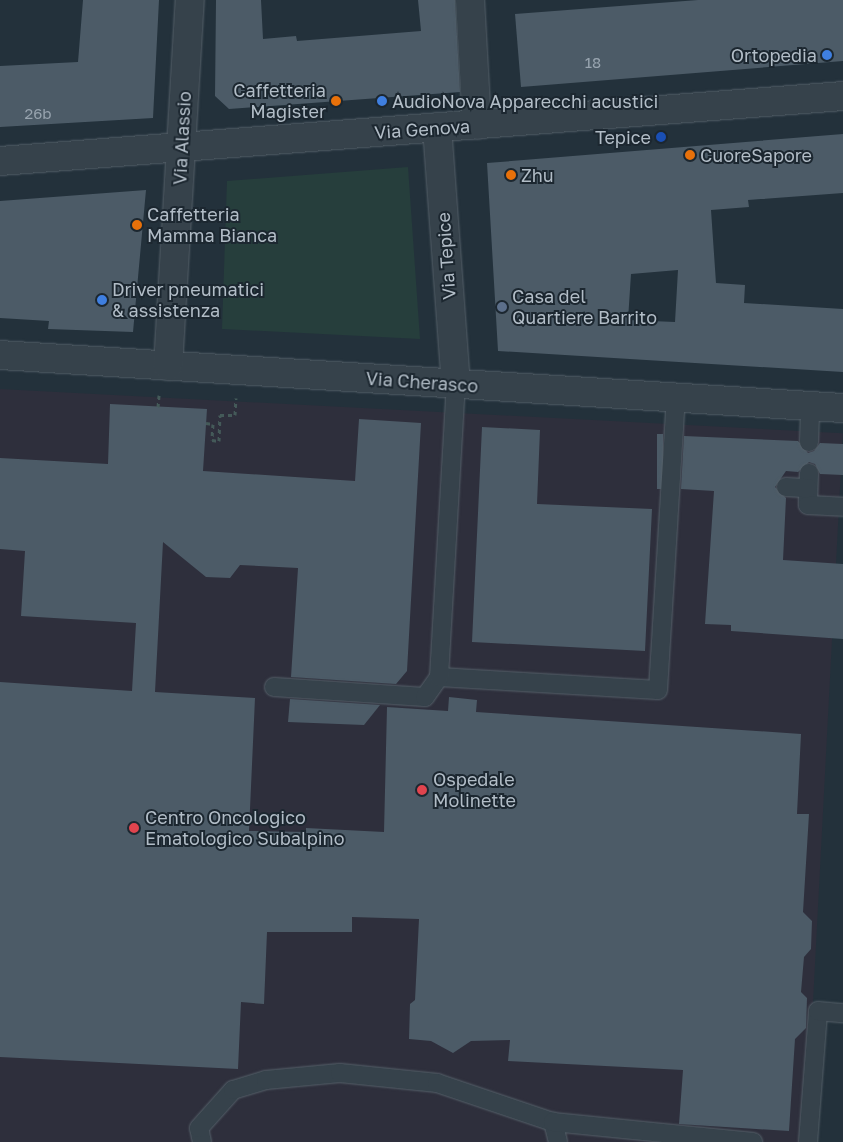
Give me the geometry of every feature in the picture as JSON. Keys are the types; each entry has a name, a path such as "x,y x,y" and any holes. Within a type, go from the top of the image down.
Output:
{"street":[{"name":"Via Alassio","path":"168,366 183,147 190,0"},
{"path":"470,0 477,125"},
{"name":"Via Genova","path":"0,161 843,96"},
{"name":"Via Tepice","path":"437,128 456,384"},
{"name":"Via Cherasco","path":"0,355 843,408"}],"lane":[{"path":"274,688 425,697 439,677 456,384"},
{"path":"439,677 658,690 678,482 676,397"},
{"path":"809,442 810,406"},
{"path":"786,487 808,480 808,505 843,507"},
{"path":"808,1142 818,1011 843,1013"},
{"path":"202,1142 200,1128 234,1090 266,1080 340,1073 437,1084 553,1122 754,1142"},
{"path":"553,1122 558,1142"}],"path":[{"path":"206,423 213,424 212,440 219,441 220,415 235,416 237,370"}],"shaded area":[{"name":"Ospedale Molinette","path":"0,389 843,433 806,1142 0,1142"}],"green space":[{"path":"408,167 420,339 222,329 227,181"}],"building":[{"path":"83,0 159,0 153,118 0,127 0,66 78,62"},
{"path":"216,0 261,0 263,39 296,36 297,41 421,31 418,0 455,0 460,92 229,109 215,96"},
{"path":"698,0 843,0 843,61 521,87 515,14"},
{"path":"843,134 843,193 748,200 749,207 711,210 716,283 745,285 744,303 843,309 843,372 498,351 487,163","holes":["678,270 675,322 628,320 631,274"]},
{"path":"146,190 133,332 48,329 49,321 0,318 0,201"},
{"path":"110,404 207,409 203,471 355,481 359,419 421,423 407,671 396,684 291,677 298,568 240,565 230,578 206,577 163,542 155,692 255,698 249,831 306,832 306,828 384,832 387,707 448,711 449,697 477,700 476,712 801,734 797,814 809,814 803,912 812,921 811,949 804,957 801,992 807,998 806,1028 795,1039 789,1131 679,1124 683,1070 508,1061 510,1040 471,1041 453,1053 431,1041 409,1039 410,1004 415,1000 419,919 352,917 352,932 267,932 264,1004 241,1002 238,1069 0,1057 0,682 132,691 136,623 21,616 25,551 0,549 0,458 108,464"},
{"path":"482,427 540,430 537,504 652,509 645,651 472,642"},
{"path":"657,434 663,434 663,489 657,489"},
{"path":"684,436 798,441 808,453 814,451 820,443 843,444 843,475 820,474 815,464 809,462 798,472 786,471 775,487 786,498 783,560 843,564 843,639 731,631 731,625 705,624 714,491 681,489"},
{"path":"290,699 380,705 364,725 288,722"}],"place":[{"name":"Ortopedia","path":"827,55"},
{"name":"Caffetteria Magister","path":"336,101"},
{"name":"AudioNova Apparecchi acustici","path":"382,101"},
{"name":"Tepice","path":"661,137"},
{"name":"CuoreSapore","path":"690,155"},
{"name":"Zhu","path":"511,175"},
{"name":"Caffetteria Mamma Bianca","path":"137,225"},
{"name":"Driver pneumatici & assistenza","path":"102,300"},
{"name":"Casa del Quartiere Barrito","path":"502,307"},
{"name":"Ospedale Molinette","path":"422,790"},
{"name":"Centro Oncologico Ematologico Subalpino","path":"134,828"}]}
